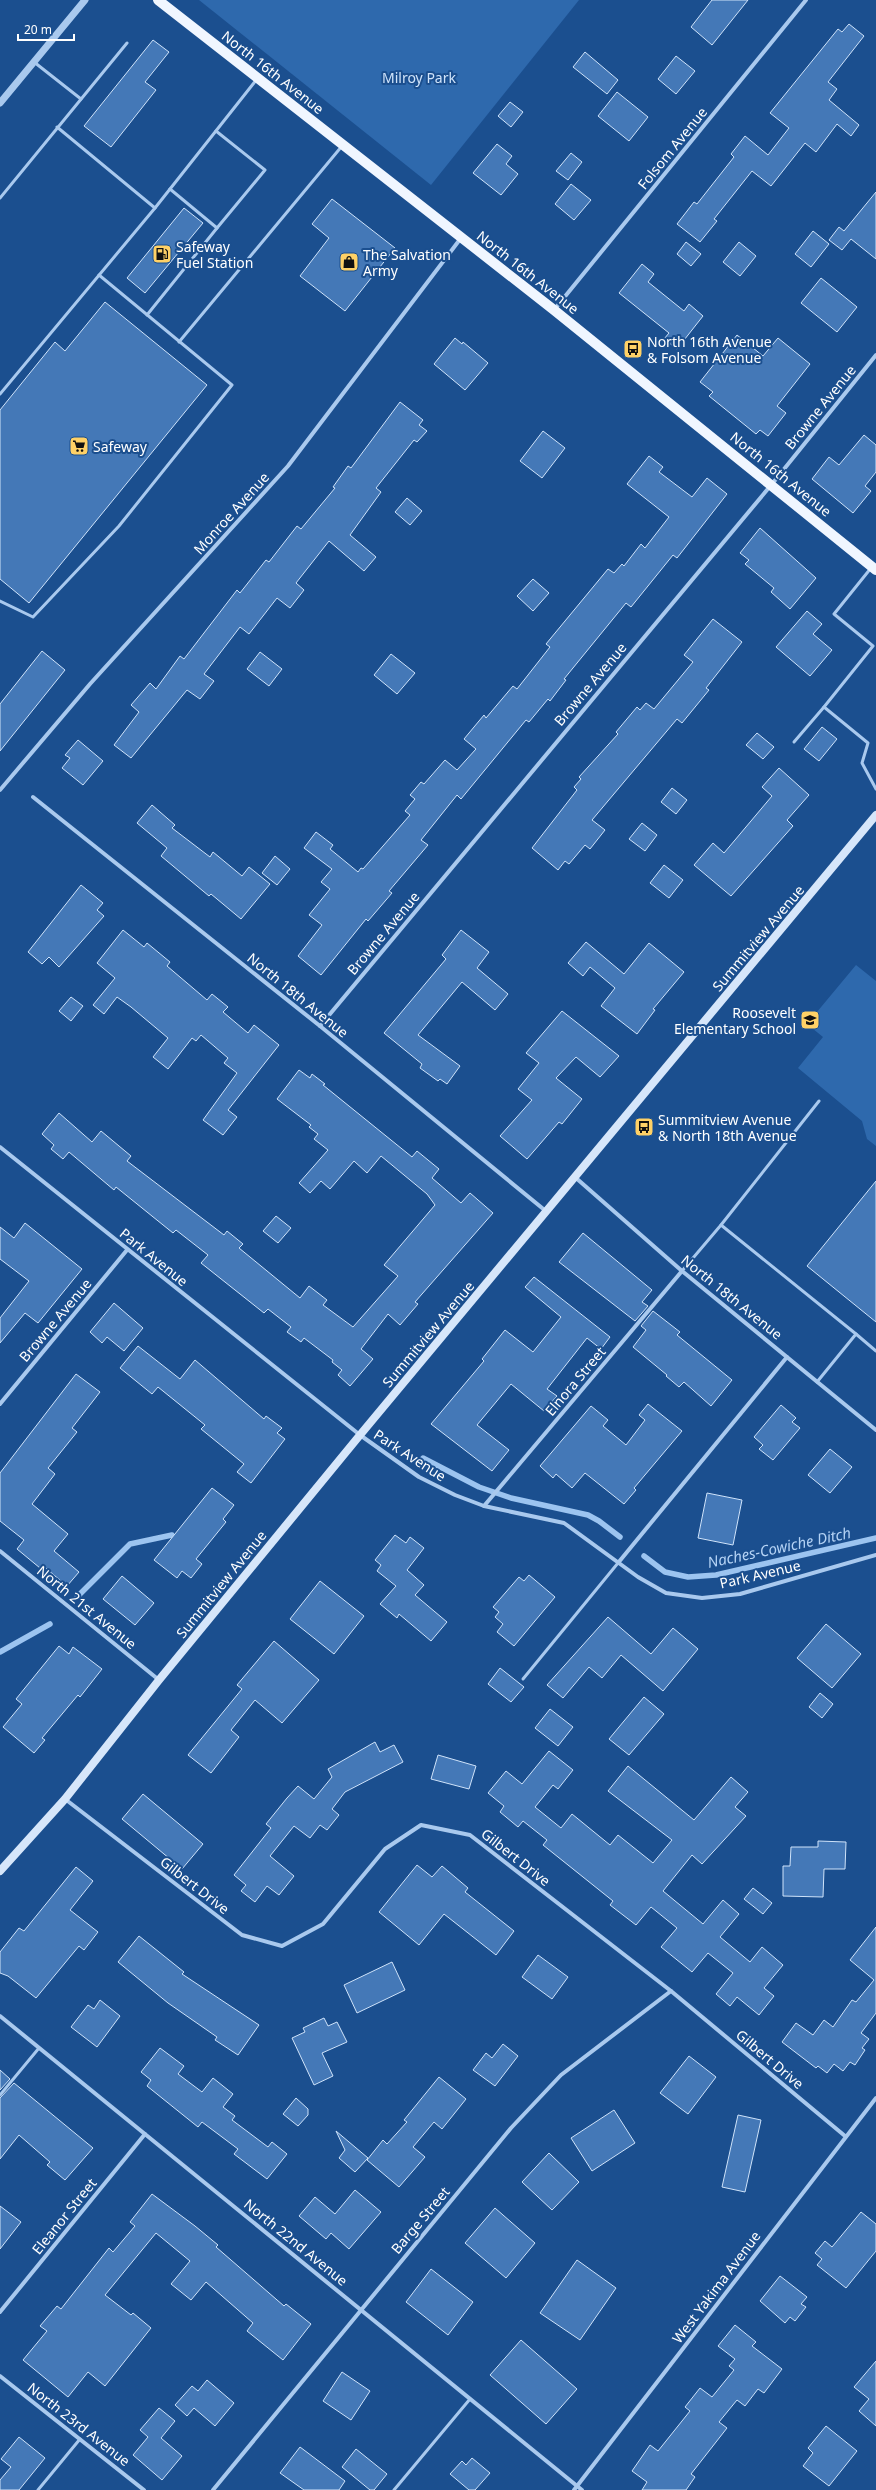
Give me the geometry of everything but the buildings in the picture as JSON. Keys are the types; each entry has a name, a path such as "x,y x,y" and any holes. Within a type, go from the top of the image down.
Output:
{"main road":[{"name":"North 16th Avenue","path":"158,0 554,310 772,484 874,569"},
{"name":"Summitview Avenue","path":"0,1871 65,1799 159,1680 360,1435 576,1178 876,815"}],"street":[{"path":"0,103 85,0"},
{"name":"Folsom Avenue","path":"554,310 806,0"},
{"name":"Monroe Avenue","path":"0,790 90,684 288,466 461,237"},
{"name":"Browne Avenue","path":"320,1026 772,484 876,355"},
{"name":"North 18th Avenue","path":"33,797 320,1026 547,1212"},
{"name":"Park Avenue","path":"0,1147 360,1435 419,1477 455,1495 484,1506 564,1523 618,1563 666,1593 702,1598 740,1594 876,1555"},
{"name":"North 18th Avenue","path":"576,1178 682,1271 876,1430"},
{"name":"Browne Avenue","path":"0,1404 127,1250"},
{"name":"Elnora Street","path":"484,1506 682,1271"},
{"path":"618,1563 787,1357"},
{"name":"North 21st Avenue","path":"0,1551 159,1680"},
{"name":"Gilbert Drive","path":"65,1799 242,1935 282,1946 323,1924 385,1849 421,1825 470,1835 671,1991 845,2136"},
{"name":"Barge Street","path":"213,2490 360,2309 511,2128 561,2075 671,1991"},
{"name":"North 22nd Avenue","path":"0,2016 470,2399 576,2488 582,2490"},
{"name":"West Yakima Avenue","path":"576,2488 845,2136 876,2098"},
{"name":"Eleanor Street","path":"0,2312 145,2134"},
{"name":"North 23rd Avenue","path":"0,2376 144,2490"}],"lane":[{"path":"0,198 127,43"},
{"path":"34,62 81,99"},
{"path":"0,394 155,208 258,79"},
{"path":"57,127 155,208"},
{"path":"147,315 265,170 216,131"},
{"path":"179,342 343,144"},
{"path":"170,189 218,228"},
{"path":"0,601 33,617 118,526 232,385 99,275"},
{"path":"873,646 834,614 874,569"},
{"path":"794,742 876,642"},
{"path":"824,706 868,743 862,763 876,789"},
{"path":"682,1271 721,1225 819,1101"},
{"path":"721,1225 876,1351"},
{"path":"817,1382 856,1334"},
{"path":"523,1679 618,1563"},
{"path":"0,2095 39,2048"},
{"path":"394,2490 470,2399"},
{"path":"38,2490 80,2440"}],"green space":[{"name":"Milroy Park","path":"199,0 579,0 431,185"},
{"path":"856,965 876,981 876,1146 867,1139 862,1121 798,1068 823,1037 807,1024"}],"waterway":[{"name":"Naches-Cowiche Ditch","path":"423,1458 479,1487 511,1498 588,1515 599,1521 620,1537"},
{"name":"Naches-Cowiche Ditch","path":"77,1597 130,1544 172,1535"},
{"name":"Naches-Cowiche Ditch","path":"644,1556 665,1572 688,1577 716,1575 876,1538"},
{"name":"Naches-Cowiche Ditch","path":"0,1652 50,1624"}],"place":[{"name":"Safeway Fuel Station","path":"162,254"},
{"name":"The Salvation Army","path":"349,262"},
{"name":"North 16th Avenue & Folsom Avenue","path":"633,349"},
{"name":"Safeway","path":"79,446"},
{"name":"Roosevelt Elementary School","path":"810,1020"},
{"name":"Summitview Avenue & North 18th Avenue","path":"644,1127"}]}
